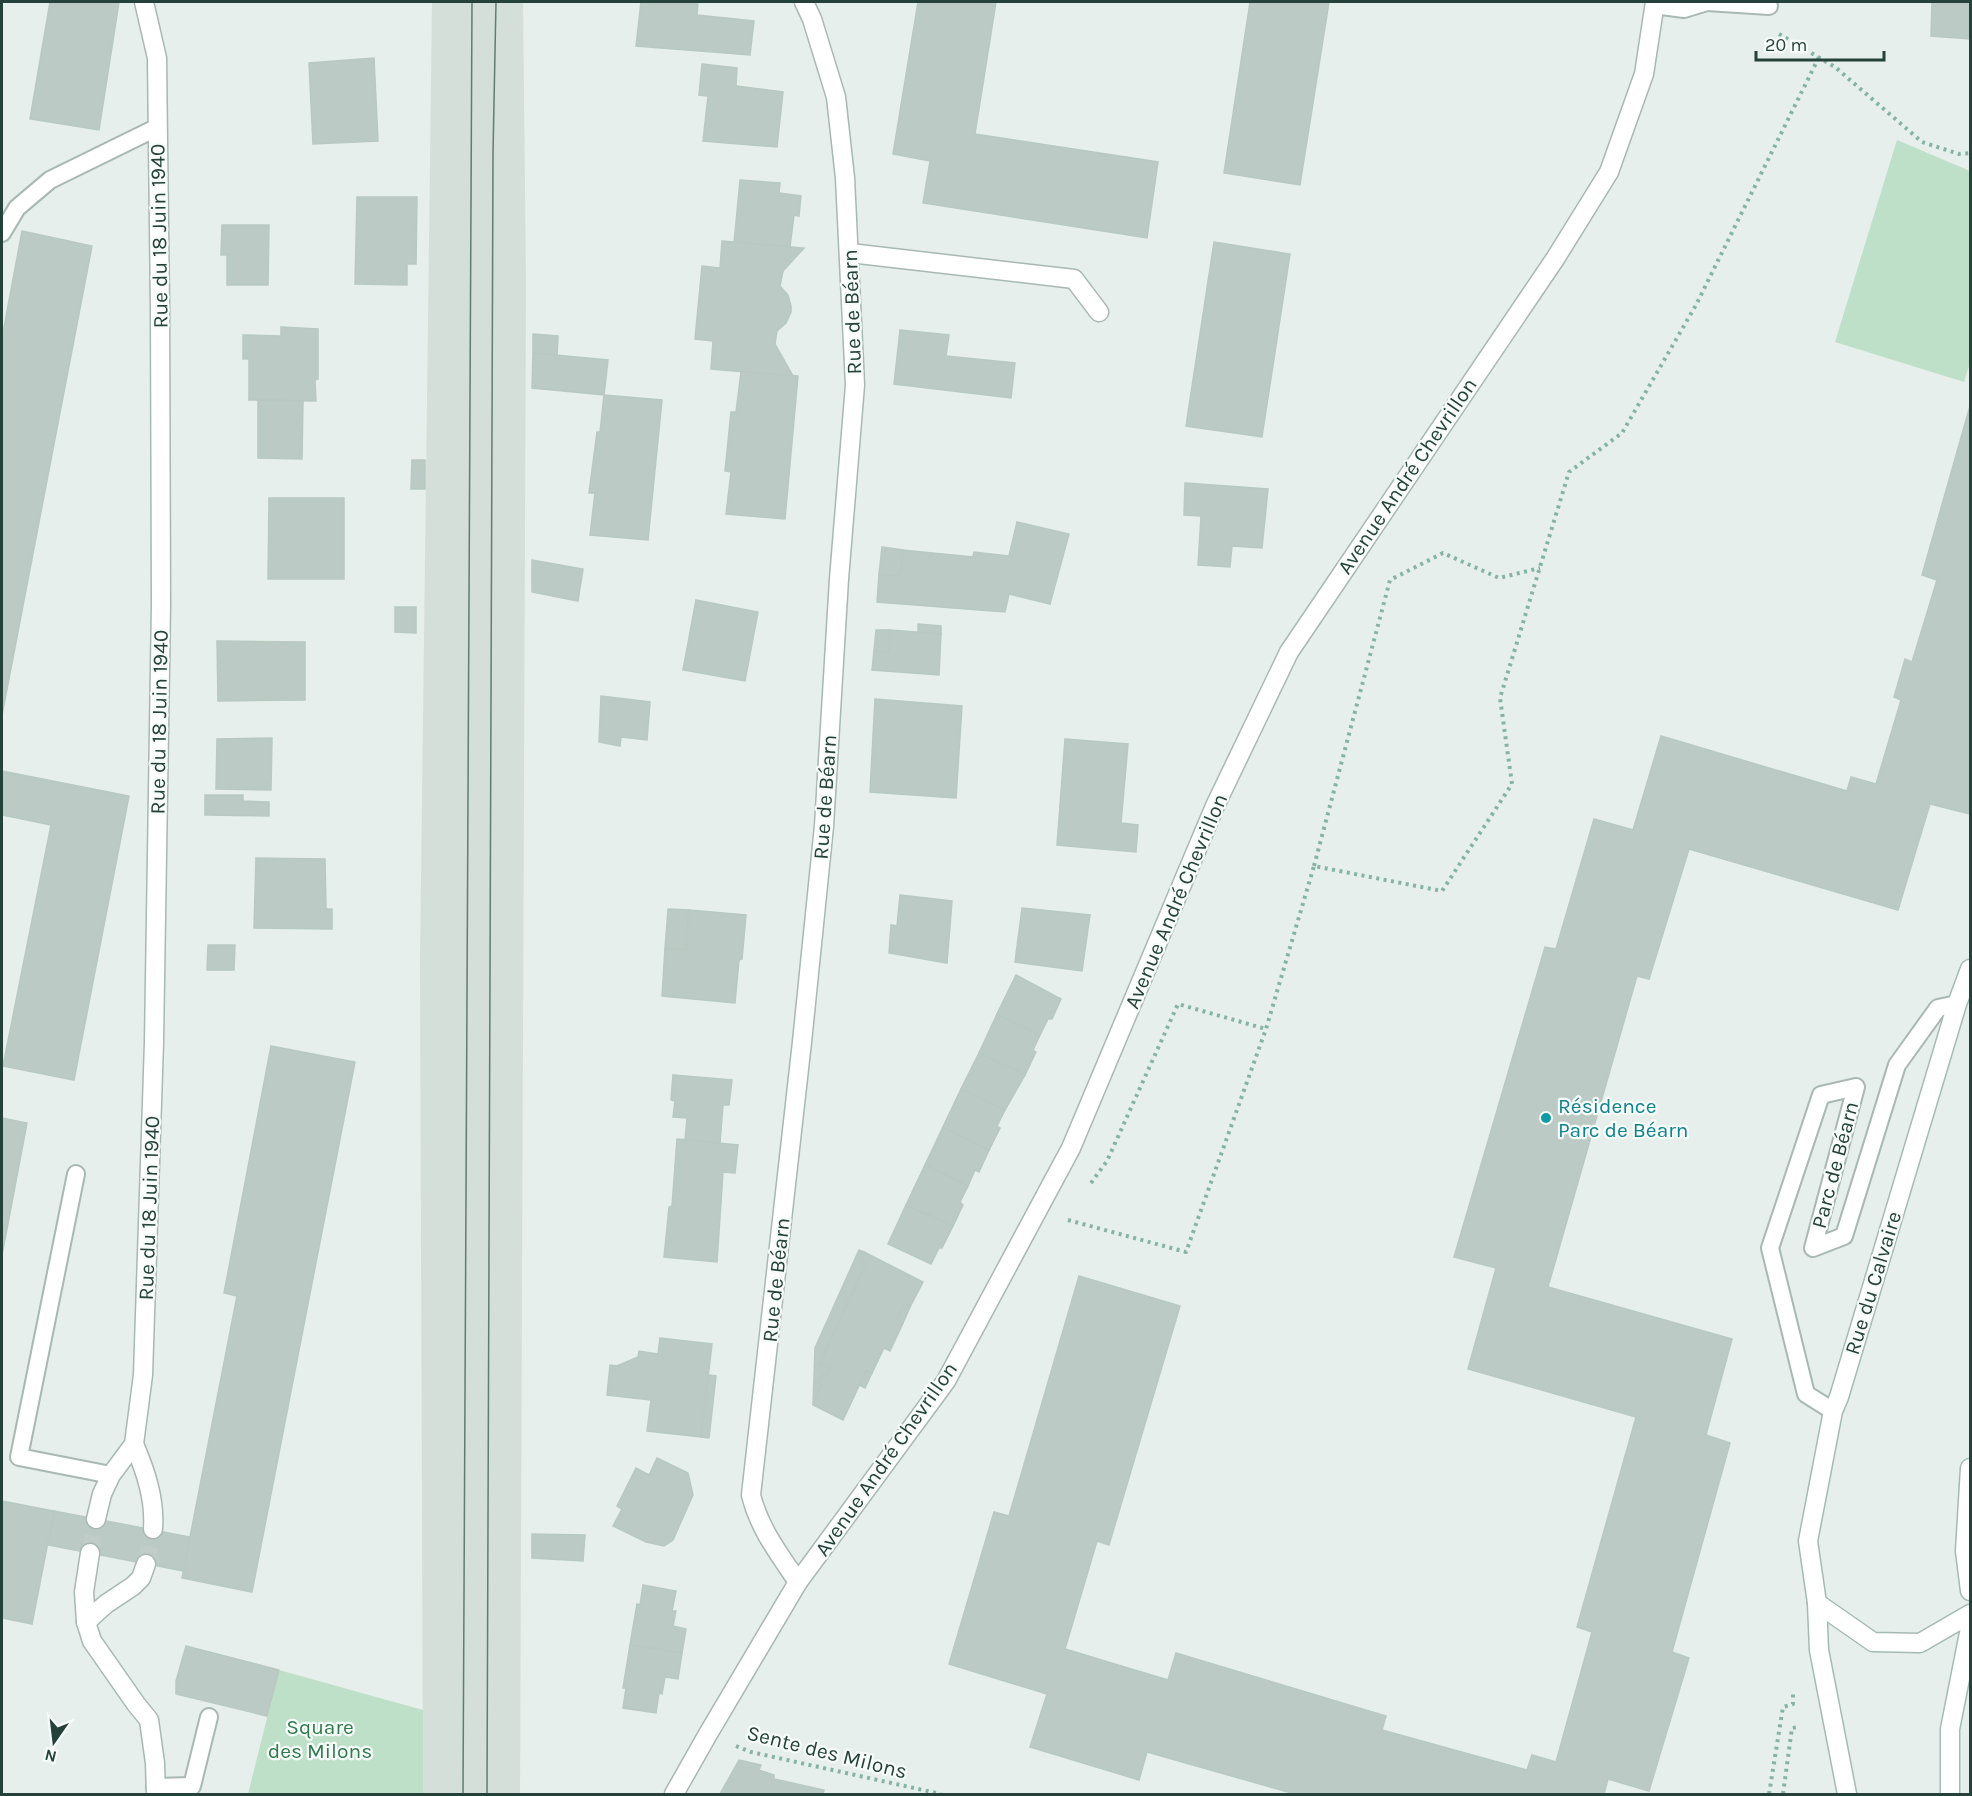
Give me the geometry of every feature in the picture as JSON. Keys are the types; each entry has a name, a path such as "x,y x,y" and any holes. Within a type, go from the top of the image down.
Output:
{"street":[{"name":"Rue du 18 Juin 1940","path":"144,2 157,58 161,604 155,1031 143,1375 134,1444 147,1480 154,1511 153,1529"},
{"name":"Rue de Béarn","path":"798,1582 769,1540 755,1512 751,1495 824,826 839,579 855,385 850,253 836,97 812,19 804,2"},
{"name":"Avenue André Chevrillon","path":"674,1794 798,1582 946,1381 1071,1148 1215,806 1289,652 1554,259 1609,172 1644,74 1654,3"},
{"path":"850,253 1074,279 1099,312"},
{"name":"Rue du Calvaire","path":"1847,1794 1819,1650 1817,1603 1808,1541 1833,1411 1957,1004 1971,969"},
{"name":"Rue du 18 Juin 1940","path":"96,1519 102,1494 111,1475 134,1444"},
{"path":"1971,1468 1965,1551 1971,1591"},
{"path":"90,1553 84,1592 86,1622 92,1641 135,1704 149,1720 156,1791"},
{"path":"86,1622 106,1604 133,1587 141,1578 146,1564"},
{"path":"1817,1603 1873,1642 1920,1643 1971,1614"},
{"path":"1950,1794 1950,1729 1971,1628"}],"lane":[{"path":"1654,3 1684,9 1707,2 1769,6"},
{"path":"2,233 17,208 50,180 158,127"},
{"name":"Parc de Béarn","path":"1833,1411 1806,1394 1770,1248 1821,1095 1856,1087 1813,1248 1844,1236 1897,1065 1938,1008 1957,1004"},
{"path":"76,1174 18,1457 111,1475"},
{"path":"156,1791 192,1786 209,1717"}],"path":[{"path":"1779,34 1835,67 1922,142 1959,154 1971,153"},
{"path":"1314,866 1442,891 1512,784 1500,698 1569,472 1622,433 1696,305 1819,57"},
{"path":"1070,1210 1064,1219 1186,1252 1266,1029 1314,866 1390,580 1443,553 1499,578 1540,568"},
{"path":"1089,1186 1107,1161 1178,1004 1266,1029"},
{"path":"1769,1794 1783,1707 1793,1704"},
{"path":"1783,1794 1792,1728 1798,1727"},
{"name":"Sente des Milons","path":"708,1734 751,1752 941,1794"}],"shaded area":[{"path":"432,2 523,2 526,281 520,1794 423,1794 420,960"}],"green space":[{"path":"1897,140 1970,171 1970,363 1964,382 1835,342"},
{"name":"Square des Milons","path":"279,1670 423,1710 423,1794 248,1794"}],"building":[{"path":"50,2 119,2 99,130 30,119"},
{"path":"641,2 698,2 697,15 754,21 750,55 636,46"},
{"path":"918,2 996,2 975,134 1158,162 1147,238 923,203 930,161 893,154"},
{"path":"1250,2 1329,2 1300,185 1224,173"},
{"path":"1932,2 1970,2 1970,39 1931,36"},
{"path":"374,58 378,141 313,144 309,63"},
{"path":"702,64 737,68 736,86 783,92 777,147 703,141 708,96 699,95"},
{"path":"740,180 780,183 779,193 801,196 799,216 794,215 790,247 734,243"},
{"path":"357,197 417,197 416,264 407,264 407,285 355,284"},
{"path":"222,225 269,225 268,285 227,285 227,255 221,255"},
{"path":"22,231 92,246 2,715 2,338"},
{"path":"722,241 804,248 783,271 780,286 788,295 791,312 786,323 777,331 775,344 793,376 711,369 713,341 695,339 702,266 720,268"},
{"path":"1214,242 1290,254 1262,437 1186,426"},
{"path":"281,327 318,329 316,401 249,400 249,359 243,359 243,335 281,336"},
{"path":"900,330 949,335 946,356 1015,363 1011,398 894,384"},
{"path":"533,334 558,336 557,356 533,353"},
{"path":"533,353 608,360 604,395 532,388"},
{"path":"741,372 798,376 785,519 726,514 731,472 725,471 731,412 736,412"},
{"path":"604,395 662,400 648,540 590,535 595,493 589,493"},
{"path":"258,400 303,401 302,459 258,458"},
{"name":"Résidence Parc de Béarn","path":"1970,406 1970,814 1930,804 1898,910 1689,849 1649,979 1637,976 1548,1287 1732,1339 1706,1435 1730,1443 1672,1652 1689,1658 1649,1791 1608,1779 1604,1794 1295,1794 1147,1752 1139,1780 1030,1747 1047,1694 949,1664 994,1512 1009,1516 1079,1276 1180,1306 1109,1545 1097,1541 1065,1649 1168,1680 1176,1653 1386,1716 1382,1730 1527,1770 1532,1755 1556,1762 1592,1632 1577,1627 1636,1417 1468,1369 1496,1268 1454,1257 1545,947 1556,949 1594,819 1633,830 1661,736 1847,791 1851,777 1876,784 1901,700 1894,697 1905,659 1912,662 1937,580 1922,575"},
{"path":"412,460 425,460 425,489 411,489"},
{"path":"1185,483 1268,489 1262,548 1232,546 1230,567 1198,565 1201,516 1184,515"},
{"path":"269,498 344,498 344,579 268,579"},
{"path":"1017,522 1069,534 1050,604 1009,594 1005,612 877,602 879,574 900,576 903,550 973,557 974,552 1009,556"},
{"path":"882,547 903,550 900,576 879,574"},
{"path":"532,560 583,569 578,601 532,592"},
{"path":"696,600 758,612 745,681 683,670"},
{"path":"395,607 416,607 416,633 395,632"},
{"path":"918,624 941,626 941,634 918,632"},
{"path":"876,630 890,630 889,652 874,651"},
{"path":"890,630 941,634 939,675 872,670 874,651 889,652"},
{"path":"217,641 305,642 305,700 218,701"},
{"path":"601,696 650,702 647,740 621,737 620,746 599,742"},
{"path":"875,699 962,706 956,798 870,792"},
{"path":"272,738 271,790 216,789 217,739"},
{"path":"1065,739 1128,744 1121,823 1138,825 1136,852 1057,845"},
{"path":"2,771 129,796 74,1080 3,1066 51,825 2,815"},
{"path":"205,795 243,795 243,801 269,802 269,816 205,815"},
{"path":"256,858 325,859 326,909 332,909 332,929 254,928"},
{"path":"900,895 952,901 947,963 889,953 891,925 897,926"},
{"path":"1022,908 1090,915 1082,971 1015,962"},
{"path":"668,909 689,910 686,950 665,949"},
{"path":"689,910 746,915 735,1003 662,996 665,949 686,950"},
{"path":"208,945 235,945 234,970 207,970"},
{"path":"1016,975 1061,999 1052,1019 1048,1019 1040,1035 997,1014"},
{"path":"997,1014 1040,1035 1033,1050 1036,1052 1025,1075 979,1053"},
{"path":"271,1046 355,1062 252,1592 182,1578 237,1296 224,1293"},
{"path":"979,1053 1025,1075 1005,1110 961,1089"},
{"path":"673,1075 732,1080 729,1105 723,1105 720,1143 685,1140 687,1118 673,1117 675,1101 671,1100"},
{"path":"961,1089 1005,1110 997,1126 1000,1128 989,1150 943,1127"},
{"path":"2,1118 27,1123 2,1255"},
{"path":"943,1127 989,1150 979,1172 975,1170 968,1186 925,1165"},
{"path":"677,1139 738,1145 735,1173 723,1172 717,1262 664,1257 669,1207 672,1206"},
{"path":"925,1165 968,1186 960,1202 963,1205 953,1226 906,1205"},
{"path":"906,1205 953,1226 931,1264 888,1244"},
{"path":"859,1250 864,1252 860,1260 866,1263 820,1364 830,1368 827,1374 824,1373 819,1383 822,1385 813,1405 815,1348"},
{"path":"864,1252 923,1282 910,1307 904,1304 897,1320 903,1323 890,1351 884,1348 872,1373 866,1371 843,1420 813,1405 822,1385 819,1383 824,1373 827,1374 830,1368 820,1364 866,1263 860,1260"},
{"path":"904,1304 910,1307 903,1323 897,1320"},
{"path":"660,1338 712,1344 701,1437 647,1431 651,1400 607,1395 610,1365 617,1366 638,1357 639,1351 658,1354"},
{"path":"866,1371 872,1373 865,1388 859,1385"},
{"path":"708,1375 716,1376 709,1438 701,1437"},
{"path":"657,1458 688,1473 693,1495 673,1540 664,1546 646,1542 613,1526 622,1509 617,1506 636,1468 649,1475"},
{"path":"2,1501 54,1511 32,1624 2,1618"},
{"path":"54,1511 190,1537 184,1571 48,1545"},
{"path":"532,1534 585,1535 583,1561 532,1558"},
{"path":"643,1585 676,1591 672,1611 676,1611 673,1626 686,1629 682,1653 630,1645 637,1604 640,1605"},
{"path":"630,1645 682,1653 678,1679 665,1677 662,1694 659,1693 656,1713 623,1708 626,1688 623,1688"},
{"path":"186,1646 279,1670 267,1716 176,1694 176,1681"},
{"path":"739,1760 761,1765 759,1770 774,1775 774,1779 824,1790 823,1794 720,1794"}],"tunnel":[{"path":"90,1553 96,1519"},
{"path":"146,1564 153,1529"}],"tram line":[{"path":"463,1794 472,2"},
{"path":"487,1794 493,153 496,2"}],"place":[{"name":"Résidence Parc de Béarn","path":"1546,1118"}]}
